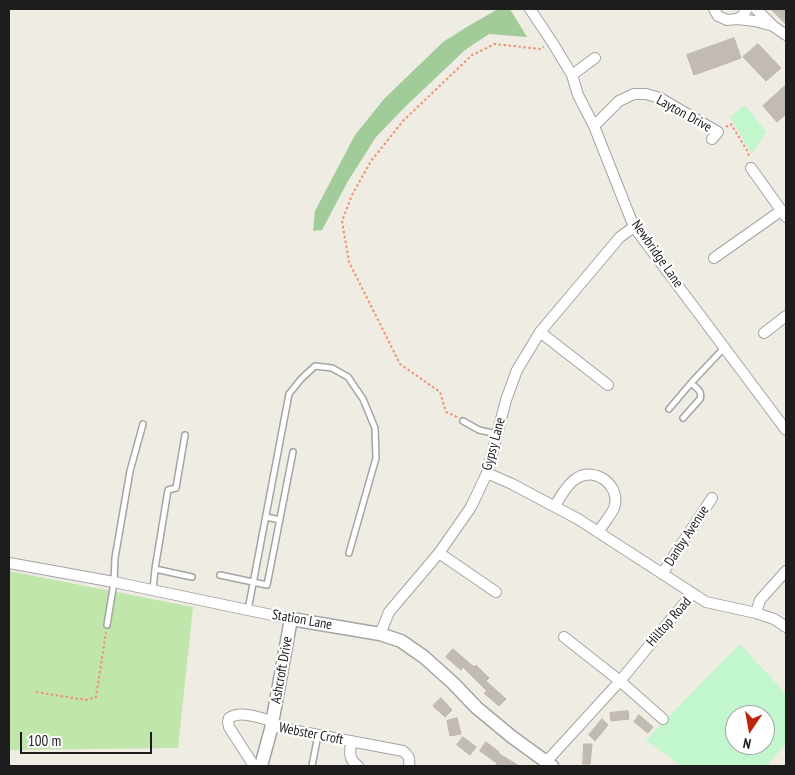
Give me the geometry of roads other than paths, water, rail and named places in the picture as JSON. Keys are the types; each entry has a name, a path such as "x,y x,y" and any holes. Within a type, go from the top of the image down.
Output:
{"street":[{"name":"Newbridge Lane","path":"530,9 572,75 578,95 594,126 634,227 786,430"},
{"path":"714,9 722,19 755,21 773,26"},
{"path":"737,19 742,16 746,9"},
{"path":"756,9 786,36"},
{"path":"572,75 595,58"},
{"name":"Layton Drive","path":"594,126 619,101 634,94 646,94 660,98 715,136"},
{"path":"714,258 784,214 751,168"},
{"name":"Gypsy Lane","path":"380,634 389,612 439,553 471,507 487,473 506,400 517,370 540,332 620,237 634,227"},
{"path":"764,333 786,316"},
{"path":"540,332 608,385"},
{"name":"Danby Avenue","path":"487,473 555,506 599,531 692,594"},
{"path":"555,506 565,490 577,478 592,474 607,480 615,491 615,506 599,531"},
{"name":"Danby Avenue","path":"662,574 712,498"},
{"path":"439,553 496,592"},
{"name":"Station Lane","path":"9,563 114,582 291,619 380,634 401,641 424,657 477,708 512,737 550,764"},
{"path":"756,613 760,600 786,571"},
{"name":"Hilltop Road","path":"550,764 692,594 706,602 774,619 786,628"},
{"name":"Ashcroft Drive","path":"261,766 272,724 291,619"},
{"path":"564,637 620,680 663,719"},
{"name":"Ashcroft Drive","path":"254,766 229,727 229,718 234,714 240,714 272,724"},
{"name":"Webster Croft","path":"272,724 351,742 403,751 408,755 410,760 409,766"},
{"name":"Webster Croft","path":"351,742 350,756 352,761 358,766"}],"lane":[{"path":"669,409 725,348"},
{"path":"248,610 289,394 301,379 316,366 332,368 348,377 363,399 375,428 376,458 349,553"},
{"path":"683,418 702,395 691,383"},
{"path":"463,421 479,430 497,434"},
{"path":"107,625 114,582 115,558 130,471 142,424"},
{"path":"153,590 168,490 176,488 185,435"},
{"path":"220,575 267,585 293,452"},
{"path":"266,517 280,520"},
{"path":"155,569 192,577"},
{"path":"312,766 318,735"}]}
